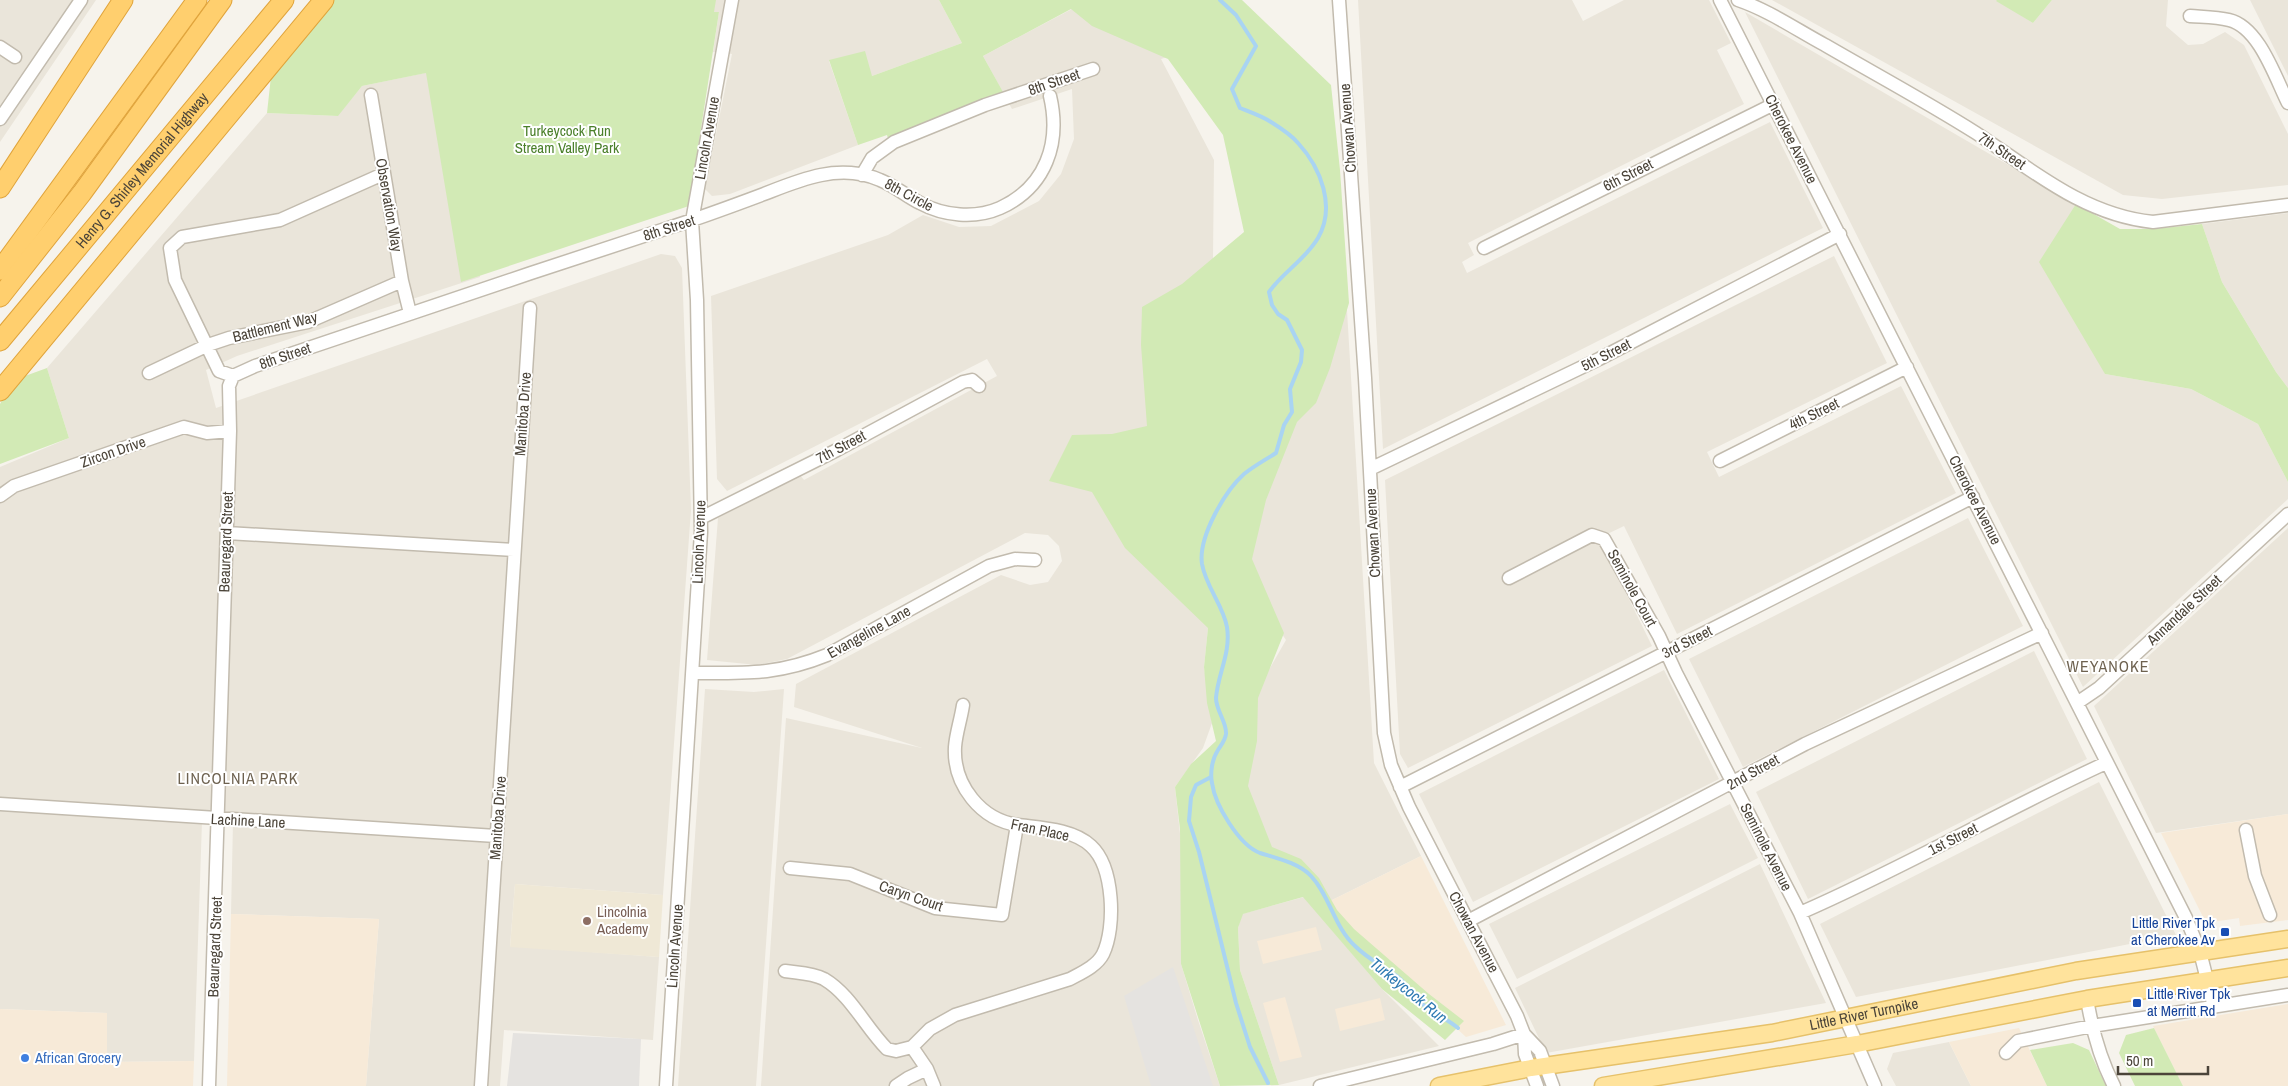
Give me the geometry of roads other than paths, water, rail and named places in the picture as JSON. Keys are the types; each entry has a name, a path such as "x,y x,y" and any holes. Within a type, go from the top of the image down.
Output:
{"highway":[{"path":"0,188 124,0"},
{"path":"0,270 197,0"},
{"path":"0,298 82,193 222,0"},
{"name":"Henry G. Shirley Memorial Highway","path":"0,341 284,0"},
{"path":"0,390 324,0"}],"main road":[{"name":"Little River Turnpike","path":"1439,1086 1539,1067 1722,1042 2076,971 2288,939"},
{"name":"Little River Turnpike","path":"1603,1086 1857,1044 2087,999 2288,968"}],"street":[{"path":"0,119 81,0"},
{"name":"Lincoln Avenue","path":"666,1086 694,673 701,518 697,300 692,221 732,0"},
{"name":"Chowan Avenue","path":"1339,0 1370,469 1384,733 1389,758 1400,786 1497,975 1524,1034 1540,1051 1537,1086"},
{"name":"Cherokee Avenue","path":"1720,0 1974,497 2106,763 2168,883 2200,952 2214,1007"},
{"name":"7th Street","path":"1738,0 1783,22 1866,68 1974,132 2052,185 2084,202 2113,214 2132,220 2153,222 2288,205"},
{"path":"2190,16 2230,20 2249,32 2261,48 2288,103"},
{"path":"0,47 15,57"},
{"name":"8th Street","path":"233,376 255,366 410,313 692,221 821,175 844,173 862,175 872,158 901,138 985,105 1093,69"},
{"name":"Observation Way","path":"371,95 402,281 410,313"},
{"name":"8th Circle","path":"862,175 896,187 935,210 952,214 983,214 998,209 1013,202 1027,191 1046,164 1053,145 1055,129 1050,96"},
{"name":"6th Street","path":"1484,248 1774,104"},
{"path":"233,376 220,371 175,280 170,248 182,237 280,220 383,174"},
{"name":"5th Street","path":"1370,469 1599,359 1840,234"},
{"name":"Battlement Way","path":"149,373 208,345 229,338 308,322 402,281"},
{"name":"Manitoba Drive","path":"481,1086 530,308"},
{"name":"4th Street","path":"1720,462 1907,367"},
{"name":"Beauregard Street","path":"209,1086 217,889 217,820 230,431 229,386 233,376"},
{"name":"7th Street","path":"701,518 837,450 963,382 972,380 979,386"},
{"name":"Zircon Drive","path":"0,496 14,486 184,427 208,433 230,431"},
{"name":"3rd Street","path":"1400,786 1974,497"},
{"name":"Annandale Street","path":"2077,702 2099,688 2288,514"},
{"path":"227,533 514,550"},
{"name":"Seminole Court","path":"1509,578 1592,535 1598,535 1604,539 1666,653"},
{"name":"Evangeline Lane","path":"694,673 768,672 804,664 827,655 989,566 1015,559 1035,560"},
{"name":"2nd Street","path":"1468,921 1805,744 2042,633"},
{"name":"Seminole Avenue","path":"1666,653 1800,914 1875,1086"},
{"name":"Fran Place","path":"912,1047 930,1029 955,1015 1070,979 1086,971 1103,956 1110,930 1110,885 1102,861 1090,846 1073,836 1047,828 1002,822 989,814 965,790 958,769 955,746 963,706"},
{"name":"1st Street","path":"1800,914 1845,894 2064,782 2106,763"},
{"name":"Lachine Lane","path":"0,804 217,820 496,836"},
{"name":"Caryn Court","path":"790,868 850,874 935,908 1002,915 1017,825"},
{"path":"2246,830 2255,876 2270,915"},
{"path":"785,971 811,974 823,979 847,998 886,1049 896,1052 912,1047 927,1069 934,1086"},
{"path":"2006,1053 2018,1041 2092,1026 2288,995"},
{"path":"2087,999 2092,1026 2106,1071 2114,1086"},
{"path":"1320,1086 1493,1044 1524,1034"},
{"name":"Chowan Avenue","path":"1539,1067 1553,1086"},
{"path":"896,1086 927,1069"}],"waterway":[{"name":"Turkeycock Run","path":"1220,0 1236,15 1256,46 1232,89 1240,108 1264,118 1278,127 1296,141 1306,153 1319,176 1323,188 1326,214 1323,226 1313,246 1269,292 1272,305 1278,314 1287,320 1302,350 1301,362 1290,389 1292,412 1284,425 1276,453 1244,474 1229,491 1214,515 1204,541 1202,553 1204,572 1222,611 1228,636 1216,698 1226,734 1212,766 1211,779 1214,792 1223,813 1244,842 1260,853 1287,861 1306,871 1323,893 1342,930 1355,946 1398,977 1425,1006 1458,1028"},
{"name":"Turkeycock Run","path":"1211,777 1196,785 1191,797 1189,821 1199,852 1236,1003 1250,1047 1268,1083"}],"place":[{"name":"Lincolnia Academy","path":"587,921"},
{"name":"Little River Tpk at Cherokee Av","path":"2225,932"},
{"name":"Little River Tpk at Merritt Rd","path":"2137,1003"},
{"name":"African Grocery","path":"25,1058"}],"district":[{"name":"WEYANOKE","path":"2108,666"},
{"name":"LINCOLNIA PARK","path":"238,778"}],"park label":[{"name":"Turkeycock Run Stream Valley Park","path":"567,140"}]}
